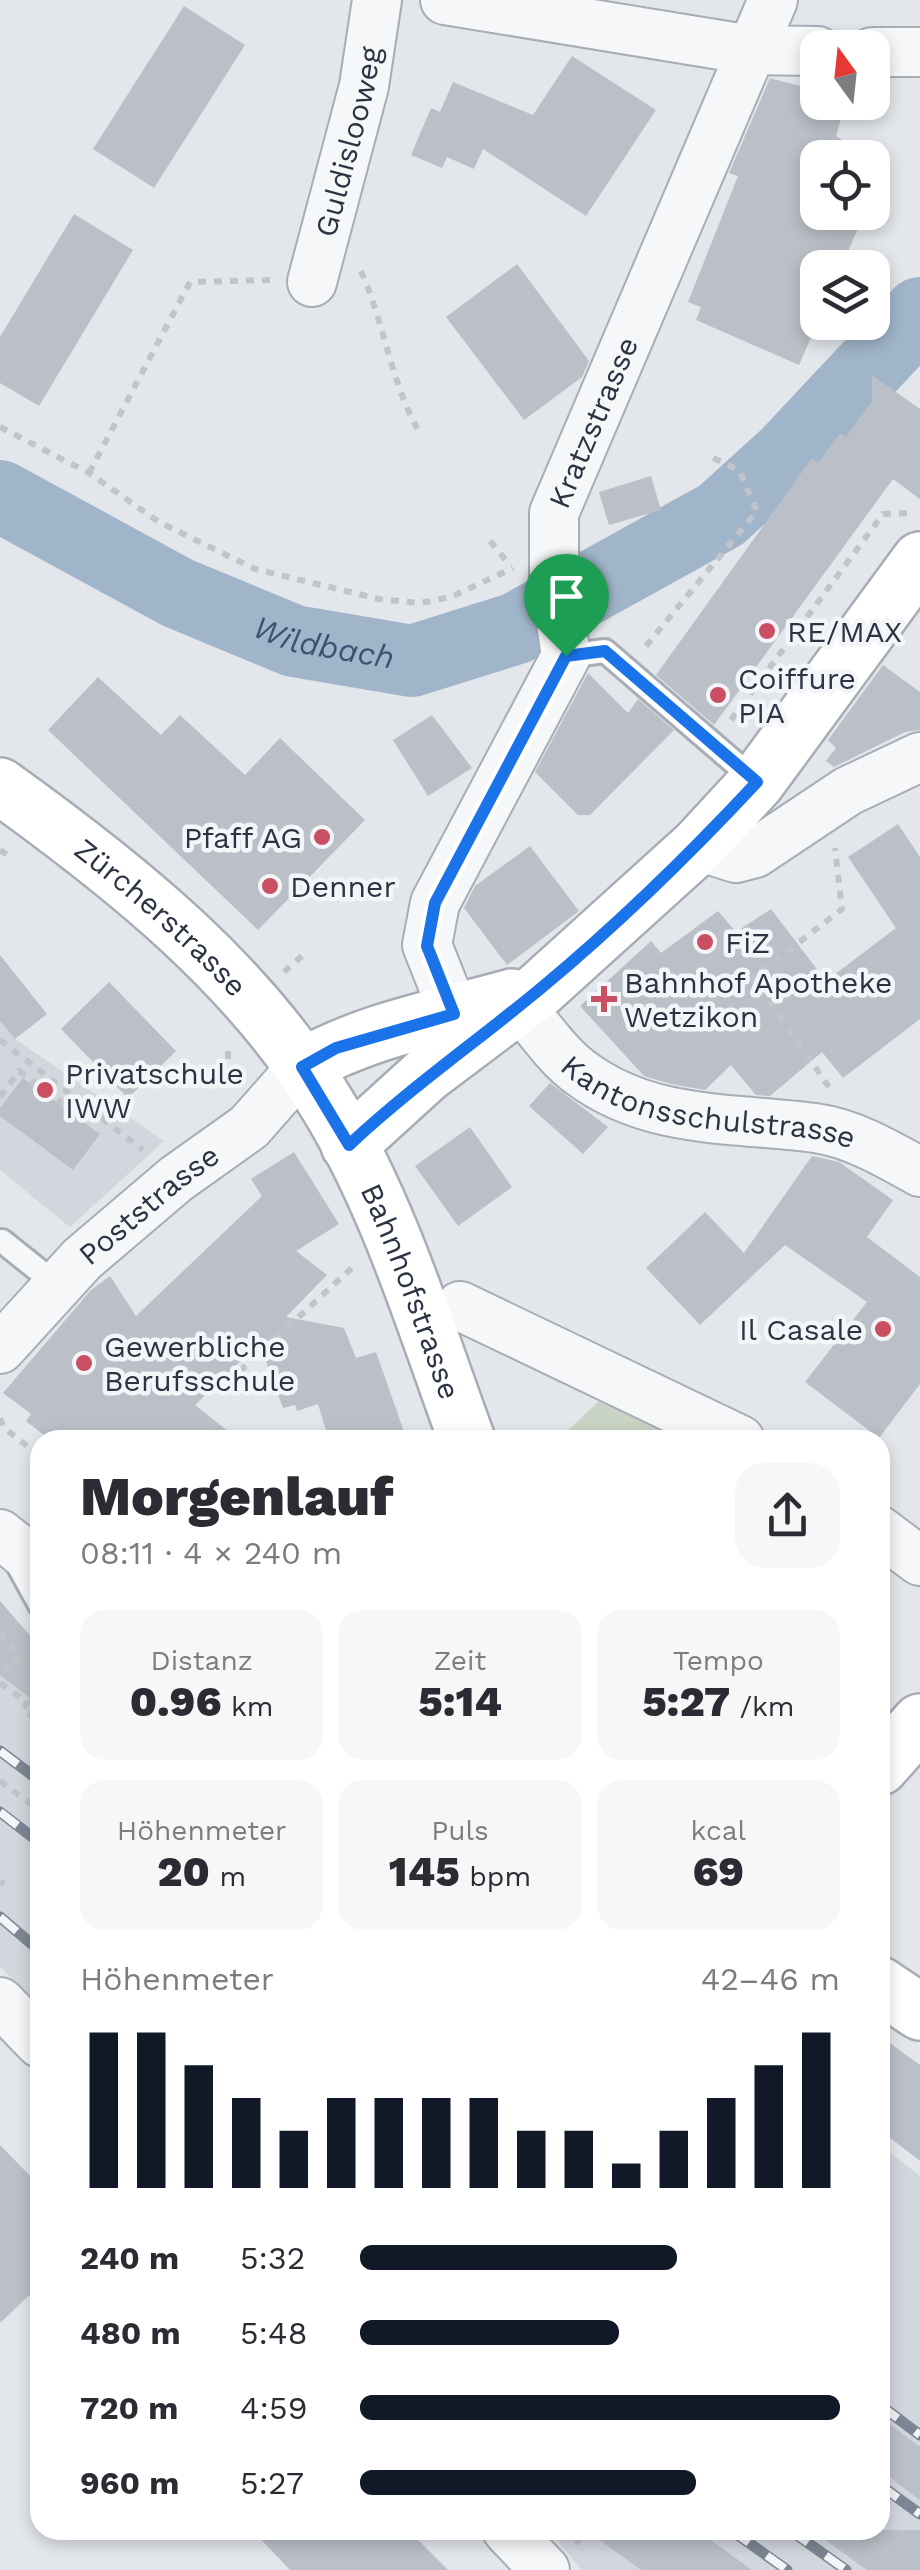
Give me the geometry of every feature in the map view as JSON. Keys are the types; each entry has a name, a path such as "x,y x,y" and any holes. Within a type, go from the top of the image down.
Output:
{"main road":[{"name":"Bahnhofstrasse","path":"349,1145 427,1074 529,997 698,846 757,782 918,536"},
{"name":"Zürcherstrasse","path":"0,786 185,932 302,1067"},
{"name":"Bahnhofstrasse","path":"462,1430 391,1238 349,1145 302,1067 336,1048 529,997"},
{"path":"890,1756 920,1722"},
{"path":"890,1992 920,2012"}],"street":[{"name":"Guldislooweg","path":"312,282 364,86 377,0"},
{"path":"445,0 751,50 800,51"},
{"name":"Kratzstrasse","path":"565,649 540,568 554,513 572,463 773,0"},
{"path":"890,52 920,52"},
{"path":"454,1014 427,946 435,903 565,649"},
{"path":"698,846 736,858 755,853 848,792 920,757"},
{"name":"Kantonsschulstrasse","path":"529,997 579,1072 632,1102 704,1120 832,1133 877,1148 920,1172"},
{"name":"Poststrasse","path":"0,1349 57,1285 176,1178 249,1127 302,1067"},
{"path":"460,1306 719,1430"},
{"path":"890,1538 920,1561"},
{"path":"0,2002 30,2033"},
{"path":"516,2540 545,2570"}],"lane":[{"path":"565,649 605,651 757,782"},
{"path":"2,1241 57,1285"},
{"path":"15,1546 30,1581"}],"path":[{"path":"334,210 377,307 404,406 421,435"},
{"path":"88,473 190,282 312,282"},
{"path":"0,427 88,473 141,510 216,553 255,569 379,599 420,603 451,598 540,568"},
{"path":"626,670 757,511 739,470 713,458"},
{"path":"712,745 884,514 918,536"},
{"path":"490,542 540,568"},
{"path":"832,1133 830,1088 753,978 842,909 834,847 846,832"},
{"path":"283,972 302,956"},
{"path":"0,1040 148,1154"},
{"path":"228,1100 229,1052"},
{"path":"0,1097 20,1071 75,1112"},
{"path":"56,1098 63,1088"},
{"path":"228,1382 362,1258"},
{"path":"0,1418 4,1428 30,1448"},
{"path":"0,1632 20,1656 10,1671 0,1663"},
{"path":"0,1683 27,1702 23,1709 30,1714"},
{"path":"0,1782 30,1804"}],"shaded area":[{"name":"Privatschule IWW","path":"0,1021 15,1039 164,1141 70,1227 0,1170"},
{"path":"0,1613 30,1634 30,1997 0,1966"},
{"path":"890,2153 920,2176 920,2570 582,2570 556,2540 890,2540"}],"green space":[{"path":"599,1401 661,1430 569,1430"}],"building":[{"path":"184,6 245,45 154,188 93,149"},
{"path":"572,56 656,110 586,216 483,149 474,169 447,157 442,168 411,155 431,108 440,112 453,82 533,115"},
{"path":"770,78 800,86 800,120 841,120 836,136 842,140 800,140 800,230 857,230 849,250 800,250 800,340 810,340 799,365 696,320 701,307 688,302 738,176 729,173"},
{"path":"74,214 133,250 39,406 0,383 0,337"},
{"path":"517,264 589,361 582,377 524,420 446,317"},
{"path":"872,375 920,409 920,499 893,479 714,725 656,675 812,458 818,463 840,433 846,437 872,401"},
{"path":"651,476 661,510 609,525 599,492"},
{"path":"883,665 920,692 920,730 905,732 834,767 826,761 836,748 828,740"},
{"path":"588,673 628,713 638,699 674,730 590,815 578,815 535,772"},
{"path":"98,677 161,735 180,715 245,775 280,738 365,820 258,930 48,730"},
{"path":"432,715 472,768 428,796 393,740"},
{"path":"898,824 920,857 920,1019 843,1078 822,1052 770,1096 756,1095 731,1065 705,1090 671,1084 644,1076 580,1006 651,941 661,953 718,911 736,932 771,909 826,981 896,928 848,857"},
{"path":"530,846 579,911 507,965 464,908 475,886"},
{"path":"0,955 47,1014 15,1039 0,1021"},
{"path":"109,982 176,1051 128,1098 61,1029"},
{"path":"23,1078 100,1134 73,1170 0,1116 0,1108"},
{"path":"550,1083 608,1127 583,1154 529,1106"},
{"path":"470,1127 512,1187 458,1226 415,1166"},
{"path":"294,1152 339,1224 296,1251 327,1275 286,1317 344,1328 356,1358 376,1352 403,1430 326,1430 318,1404 297,1411 295,1405 283,1408 259,1343 195,1405 226,1430 37,1430 26,1421 31,1414 3,1393 91,1290 110,1276 136,1316 262,1196 251,1179"},
{"path":"812,1156 839,1162 893,1200 867,1237 920,1277 920,1384 885,1430 868,1430 805,1382 867,1302 785,1245 700,1325 646,1268 705,1212 744,1253"},
{"path":"0,1601 30,1636 30,1698 0,1675"},
{"path":"890,2043 920,2065 920,2161 890,2138"},
{"path":"0,2145 30,2176 30,2294 0,2323"},
{"path":"890,2424 920,2447 920,2500 890,2478"},
{"path":"890,2530 920,2530 920,2570 867,2570 826,2540 890,2540"},
{"path":"262,2540 418,2540 448,2570 290,2570"},
{"path":"600,2540 711,2540 752,2570 641,2570"}],"waterway":[{"name":"Wildbach","path":"0,496 178,593 294,641 412,661 517,628 721,515 787,455 920,313"}],"railway":[{"path":"0,1751 30,1774"},
{"path":"0,1812 30,1835"},
{"path":"0,1917 30,1942"},
{"path":"890,2412 920,2435"},
{"path":"890,2492 920,2514"},
{"path":"745,2540 787,2570"},
{"path":"804,2540 846,2570"}],"place":[{"name":"RE/MAX","path":"767,631"},
{"name":"Coiffure PIA","path":"718,695"},
{"name":"Pfaff AG","path":"322,837"},
{"name":"Denner","path":"270,886"},
{"name":"FiZ","path":"705,942"},
{"name":"Bahnhof Apotheke Wetzikon","path":"604,999"},
{"name":"Privatschule IWW","path":"45,1090"},
{"name":"Il Casale","path":"883,1329"},
{"name":"Gewerbliche Berufsschule","path":"84,1363"}],"route":[{"path":"605,651 757,782 698,846 540,989 427,1074 349,1145 302,1067 336,1048 454,1014 427,946 435,903 566,656 605,651"}]}
